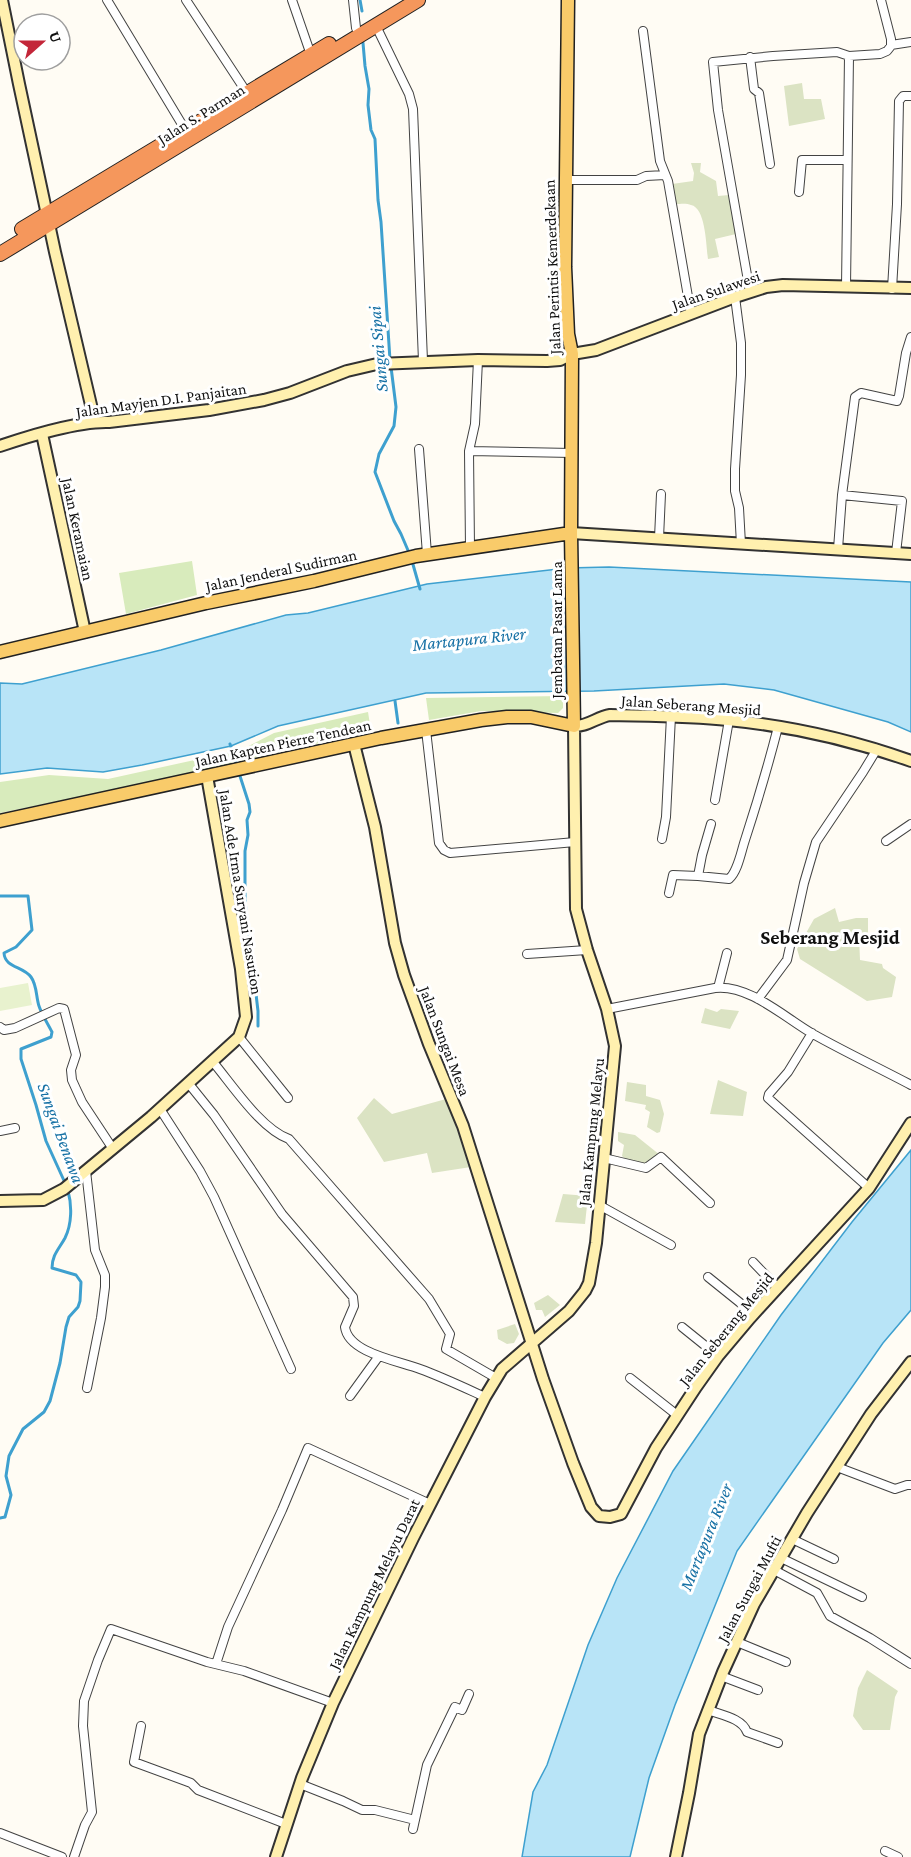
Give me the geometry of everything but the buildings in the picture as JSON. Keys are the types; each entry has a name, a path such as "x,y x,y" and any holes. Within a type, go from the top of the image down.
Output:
{"highway":[{"name":"Jalan S. Parman","path":"0,254 48,219 247,93 264,88 311,54 356,28 380,20 402,0"},
{"name":"Jalan S. Parman","path":"0,243 48,219 264,88 418,0"}],"main road":[{"path":"2,0 48,219 95,422"},
{"name":"Jalan Perintis Kemerdekaan","path":"568,0 565,267 568,334 572,354 571,533"},
{"name":"Jalan Sulawesi","path":"572,354 596,350 735,297 783,285 911,288"},
{"name":"Jalan Mayjen D.I. Panjaitan","path":"0,446 95,422 209,410 264,400 290,393 347,371 381,364 478,360 547,361 560,360 572,354"},
{"name":"Jalan Keramaian","path":"42,434 85,632"},
{"path":"571,533 911,554"},
{"name":"Jalan Jenderal Sudirman","path":"0,652 421,555 571,533"},
{"name":"Jembatan Pasar Lama","path":"571,533 574,726"},
{"name":"Jalan Seberang Mesjid","path":"574,726 583,726 610,715 729,720 801,730 876,749 911,761"},
{"name":"Jalan Kapten Pierre Tendean","path":"0,821 426,730 507,717 531,717 574,726"},
{"name":"Jalan Kampung Melayu","path":"532,1343 569,1311 585,1292 592,1272 615,1046 607,1009 576,909 574,726"},
{"name":"Jalan Sungai Mesa","path":"354,744 375,827 395,943 404,975 429,1044 463,1126 532,1343"},
{"name":"Jalan Ade Irma Suryani Nasution","path":"207,776 241,969 246,1017 239,1037"},
{"path":"0,1201 43,1200 64,1189 189,1084 239,1037"},
{"name":"Jalan Seberang Mesjid","path":"532,1343 543,1379 591,1507 599,1516 610,1517 621,1514 656,1448 718,1356 868,1188 911,1123"},
{"name":"Jalan Kampung Melayu Darat","path":"276,1857 300,1784 333,1703 430,1504 496,1378 508,1363 532,1343"},
{"name":"Jalan Sungai Mufti","path":"676,1857 699,1734 754,1604 871,1414 911,1362"}],"street":[{"path":"107,0 186,131"},
{"path":"186,0 247,93"},
{"path":"292,0 311,54"},
{"path":"352,0 356,28"},
{"path":"750,292 712,65 715,60 750,57 837,52 849,56 880,54 887,51 891,45 881,0"},
{"path":"380,20 414,109 423,361"},
{"path":"643,31 660,161 668,181 691,314"},
{"path":"891,45 911,42"},
{"path":"846,287 849,56"},
{"path":"750,57 754,90 759,93 770,164"},
{"path":"892,289 897,204 899,101 903,96 911,96"},
{"path":"799,192 802,160 847,160"},
{"path":"565,180 637,180 646,176 664,175"},
{"path":"735,297 741,343 735,491 740,508 741,544"},
{"path":"838,549 842,495 855,396 861,393 897,401 900,396 906,353 911,336"},
{"path":"470,548 469,451 475,424 478,360"},
{"path":"419,449 421,555"},
{"path":"469,451 572,453"},
{"path":"659,538 661,494"},
{"path":"842,495 902,501 896,553"},
{"path":"662,838 666,817 671,716"},
{"path":"715,800 729,720"},
{"path":"669,893 673,875 726,880 732,876 762,790 778,727"},
{"path":"426,730 440,843 446,852 575,842"},
{"path":"759,999 787,960 804,883 816,842 876,749"},
{"path":"698,876 711,824"},
{"path":"886,841 911,824"},
{"path":"527,954 587,950"},
{"path":"718,988 727,953"},
{"path":"607,1009 718,988 731,989 759,999 812,1033 911,1085"},
{"path":"0,1027 4,1030 15,1028 59,1008 64,1009 76,1055 71,1070 72,1080 82,1102 113,1149"},
{"path":"812,1033 788,1072 768,1098 868,1188"},
{"path":"239,1037 288,1098"},
{"path":"213,1062 262,1120 273,1131 289,1139 429,1299 450,1334 446,1349 496,1378"},
{"path":"189,1084 282,1214 353,1297 354,1306 345,1327 347,1336 379,1356 419,1368 485,1397"},
{"path":"160,1109 214,1197 291,1369"},
{"path":"0,1131 15,1128"},
{"path":"604,1158 646,1168 661,1157 710,1203"},
{"path":"86,1170 95,1250 105,1275 101,1318 87,1388"},
{"path":"599,1205 671,1245"},
{"path":"753,1262 778,1288"},
{"path":"708,1277 754,1314"},
{"path":"682,1328 718,1356"},
{"path":"350,1396 379,1356"},
{"path":"630,1378 677,1415"},
{"path":"216,1664 236,1607 282,1510 308,1448 430,1504"},
{"path":"837,1467 895,1489 911,1485"},
{"path":"792,1539 834,1559"},
{"path":"781,1558 862,1597"},
{"path":"774,1570 817,1593 830,1616 911,1664"},
{"path":"74,1857 92,1812 83,1726 84,1701 111,1629 244,1671 333,1703"},
{"path":"737,1642 786,1662"},
{"path":"722,1676 758,1690"},
{"path":"412,1829 428,1765 455,1707 462,1710 469,1694"},
{"path":"708,1710 740,1722 745,1726 747,1732 778,1743"},
{"path":"141,1726 134,1762 286,1824"},
{"path":"300,1784 362,1810 375,1810 415,1820"},
{"path":"0,1833 62,1857"},
{"path":"885,1851 897,1857"}],"green space":[{"path":"802,83 804,99 821,99 825,119 789,126 784,86"},
{"path":"691,163 701,163 700,172 716,181 718,196 729,195 736,234 715,239 719,257 708,259 702,220 696,208 688,204 676,204 672,184 693,181 694,173"},
{"path":"192,561 197,595 126,614 119,573"},
{"path":"563,696 563,708 558,713 481,711 429,720 426,698"},
{"path":"368,712 371,731 238,762 235,753 274,733"},
{"path":"231,752 234,765 0,813 0,782 49,775 108,779"},
{"path":"835,908 839,922 868,918 868,937 859,936 860,960 882,964 883,968 896,977 892,997 867,1001 800,959 797,949 814,919"},
{"path":"28,983 32,1005 0,1011 0,988"},
{"path":"705,1008 717,1012 721,1009 739,1011 730,1029 701,1023"},
{"path":"718,1080 747,1092 743,1116 710,1114"},
{"path":"627,1082 646,1085 646,1096 660,1100 664,1114 660,1132 657,1133 647,1127 650,1112 645,1109 646,1105 625,1101"},
{"path":"374,1098 392,1114 446,1099 471,1167 432,1173 427,1153 384,1162 357,1118"},
{"path":"618,1132 635,1135 660,1155 646,1165 631,1164 622,1156 624,1145 618,1141"},
{"path":"563,1194 588,1196 585,1224 555,1222"},
{"path":"548,1295 560,1305 545,1317 542,1310 536,1310 534,1303"},
{"path":"515,1324 519,1334 514,1343 507,1344 498,1339 497,1330"},
{"path":"867,1670 898,1691 890,1730 863,1730 853,1716 858,1688"}],"water":[{"name":"Martapura River","path":"609,567 911,582 911,732 888,722 774,690 724,684 594,691 426,693 278,726 231,746 142,765 103,772 47,768 0,774 0,683 22,684 161,650 286,615 308,613 427,584 567,568"},
{"name":"Martapura River","path":"911,1150 911,1310 883,1343 737,1551 675,1705 649,1778 630,1857 522,1857 533,1792 547,1765 588,1645 617,1578 673,1471 781,1315"}],"waterway":[{"name":"Sungai Sipai","path":"360,0 362,11"},
{"name":"Sungai Sipai","path":"363,43 371,130 375,139 390,360"},
{"name":"Sungai Sipai","path":"391,367 396,407 394,426 379,454 375,472 410,555"},
{"name":"Sungai Sipai","path":"412,561 420,589"},
{"path":"395,701 398,723"},
{"path":"230,744 237,766"},
{"path":"239,773 250,812 247,820 248,835 245,851 245,901 258,1026"},
{"name":"Sungai Benawa","path":"0,896 28,896 32,930 16,947 4,953 8,962 28,973 33,980 39,1006 52,1032 51,1037 21,1049 21,1059 46,1141 66,1185"},
{"name":"Sungai Benawa","path":"0,1518 5,1517 11,1495 6,1476 9,1456 23,1429 44,1412 50,1401 66,1327 69,1317 80,1301 81,1282 76,1275 52,1268 52,1263 69,1227 71,1208 68,1191"}],"district":[{"name":"Seberang Mesjid","path":"830,937"}]}
